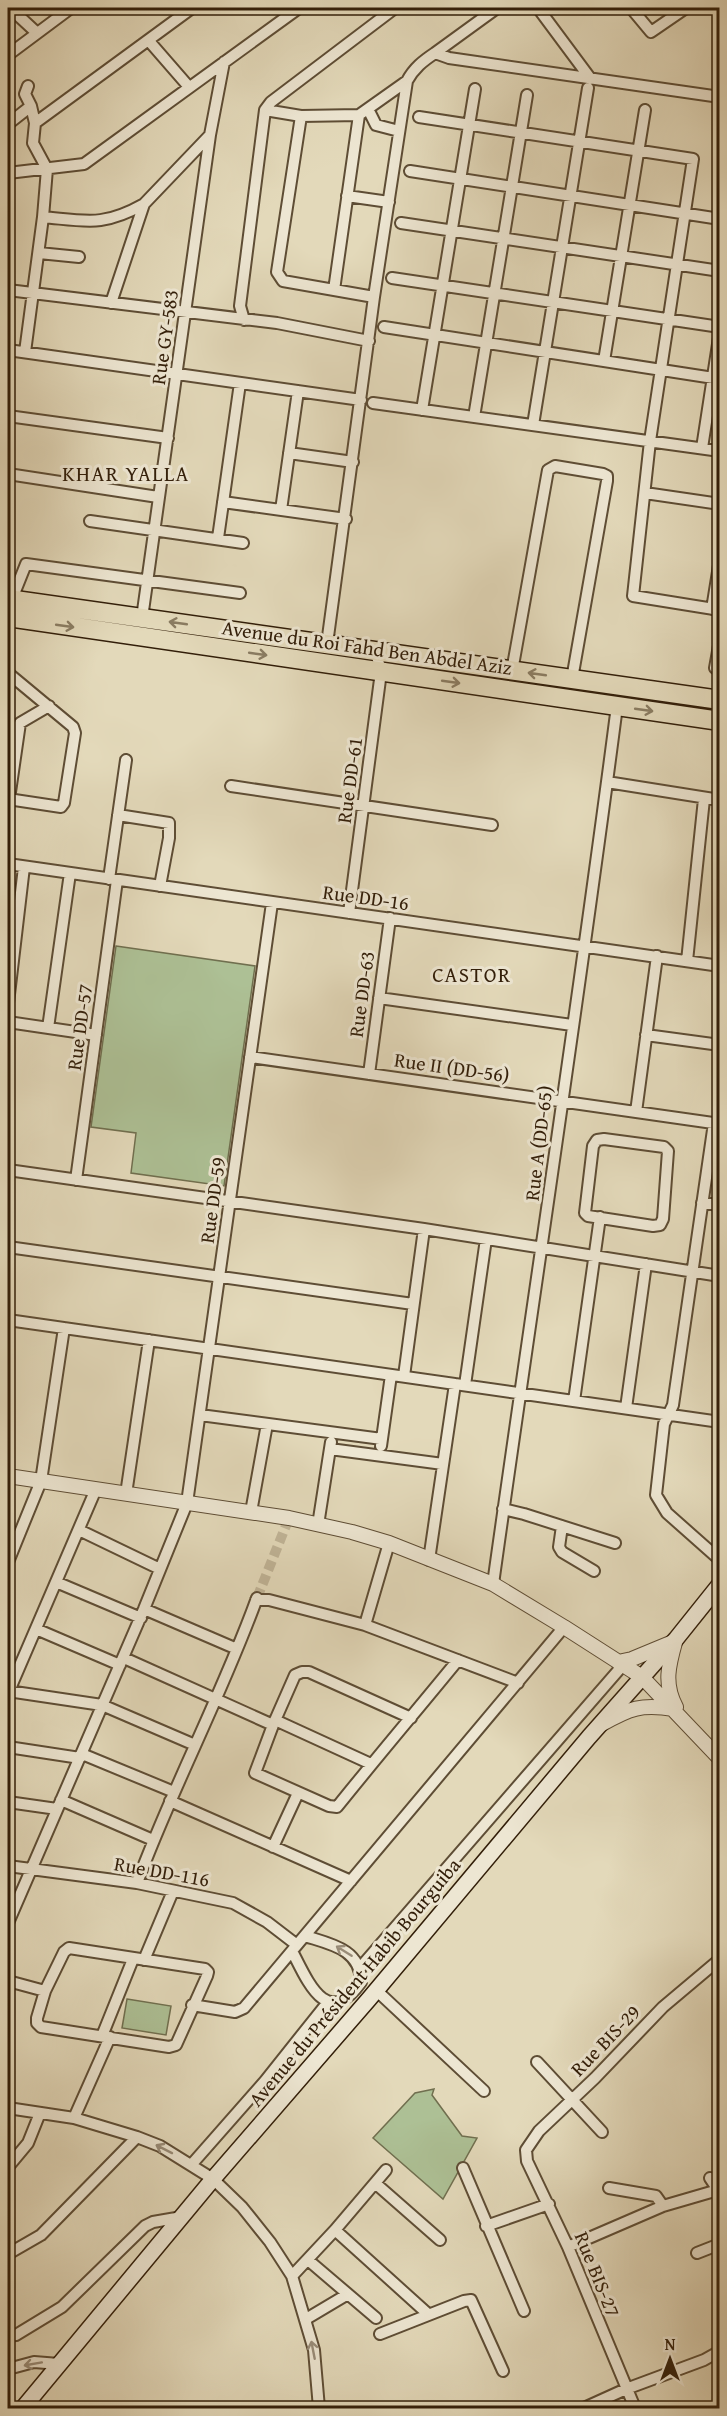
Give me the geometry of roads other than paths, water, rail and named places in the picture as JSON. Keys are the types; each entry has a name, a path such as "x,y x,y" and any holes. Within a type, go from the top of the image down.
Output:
{"main road":[{"name":"Avenue du Roi Fahd Ben Abdel Aziz","path":"9,605 142,618 720,700"},
{"name":"Avenue du Roi Fahd Ben Abdel Aziz","path":"9,605 381,672 720,721"},
{"name":"Avenue du Président Habib Bourguiba","path":"23,2409 213,2179 373,1995 720,1584"}],"street":[{"path":"10,8 37,33"},
{"path":"8,56 71,8"},
{"path":"36,123 192,8"},
{"path":"8,173 84,164 299,8"},
{"path":"244,320 240,306 265,110 271,102 396,8"},
{"path":"265,110 301,116 364,112 407,81 421,63 485,11 497,8"},
{"path":"533,425 589,83 538,8"},
{"path":"631,8 651,32 686,8"},
{"path":"149,41 189,87"},
{"path":"435,53 449,58 589,83 720,97"},
{"name":"Rue GY-583","path":"142,618 210,135 224,62"},
{"path":"327,644 346,519 374,297 407,81"},
{"path":"25,352 39,253 47,169 33,143 36,123 26,94 28,86"},
{"path":"422,410 475,89"},
{"path":"474,417 526,94"},
{"path":"8,124 31,106"},
{"path":"604,361 645,110"},
{"path":"364,112 376,125 399,130"},
{"path":"334,290 347,196 364,112"},
{"path":"301,116 277,272 283,281 374,297"},
{"path":"419,117 693,159 651,441 633,596 716,609 720,559"},
{"path":"43,217 105,221 121,217 144,204 210,135"},
{"path":"188,160 204,176"},
{"path":"410,171 720,219"},
{"path":"347,196 389,202"},
{"path":"111,303 144,204"},
{"path":"401,223 720,271"},
{"path":"39,253 80,257"},
{"path":"392,278 669,319 720,329 716,378 702,448"},
{"path":"8,290 277,323 369,341"},
{"path":"384,327 716,378"},
{"path":"8,350 361,400"},
{"path":"218,538 240,383"},
{"path":"281,510 298,391"},
{"path":"373,403 720,451"},
{"path":"8,416 168,438"},
{"path":"289,453 353,462"},
{"path":"512,671 548,470 555,466 607,476 572,680"},
{"path":"8,474 159,497"},
{"path":"645,493 720,504"},
{"path":"222,502 346,519"},
{"path":"90,521 243,543"},
{"path":"9,605 26,564 240,593"},
{"path":"715,668 720,640"},
{"name":"Rue DD-61","path":"349,913 381,672 376,652"},
{"path":"8,673 50,706 75,729 64,803 61,807 8,799 20,723 50,706"},
{"name":"Rue A (DD-65)","path":"493,1584 543,1249 572,1025 586,946 617,706"},
{"name":"Rue DD-57","path":"76,1180 96,1035 118,816 126,760"},
{"path":"607,782 720,800"},
{"path":"231,786 492,825"},
{"path":"687,960 705,799"},
{"path":"118,816 169,823 169,838 160,886"},
{"name":"Rue DD-16","path":"8,864 720,966"},
{"path":"8,1003 24,867"},
{"path":"48,1028 70,873"},
{"name":"Rue DD-59","path":"8,1923 122,1662 187,1503 272,903"},
{"name":"Rue DD-63","path":"369,1074 390,918"},
{"path":"636,1112 657,956"},
{"path":"379,998 572,1025"},
{"path":"8,1022 96,1035"},
{"path":"646,1035 720,1045"},
{"name":"Rue II (DD-56)","path":"250,1057 717,1124"},
{"path":"717,1124 691,1271 673,1405 664,1424 656,1494 667,1513 720,1560"},
{"path":"597,1140 664,1147 668,1151 664,1208 660,1225 653,1226 600,1217 588,1216 584,1208 593,1146 597,1140"},
{"path":"8,1170 424,1229 720,1275"},
{"path":"702,1203 720,1205"},
{"path":"574,1401 600,1217"},
{"path":"404,1377 424,1229"},
{"path":"429,1560 443,1464 460,1385 486,1239"},
{"path":"8,1247 413,1304"},
{"path":"626,1408 646,1264"},
{"path":"8,1320 720,1422"},
{"path":"8,1562 13,1536 40,1481 64,1328"},
{"path":"126,1494 149,1340"},
{"path":"380,1455 391,1375"},
{"path":"200,1415 382,1439"},
{"path":"251,1512 267,1424"},
{"path":"318,1525 333,1433"},
{"path":"330,1449 443,1464"},
{"path":"8,1476 251,1512 318,1525 388,1543 493,1584 642,1677 720,1759"},
{"path":"96,1489 8,1691 102,1705 195,1746"},
{"path":"503,1509 615,1543"},
{"path":"562,1526 559,1547 562,1552 594,1571"},
{"path":"79,1530 160,1569"},
{"path":"365,1625 388,1543"},
{"path":"56,1582 237,1649"},
{"path":"703,1603 720,1597"},
{"path":"137,1883 153,1840 216,1699 257,1599 365,1625 518,1683"},
{"path":"192,2005 240,2011 564,1627"},
{"path":"36,1629 274,1722 372,1764"},
{"path":"359,1969 620,1663 674,1641"},
{"path":"674,1641 667,1686 677,1713"},
{"path":"411,1718 309,1672 302,1672 296,1675 274,1722 255,1773 334,1808 337,1807 372,1764 411,1718 459,1660"},
{"path":"598,1727 634,1708 644,1706 677,1713"},
{"path":"8,1747 81,1756 172,1797 273,1847 351,1881"},
{"path":"273,1847 298,1793"},
{"path":"8,1802 59,1804 153,1840"},
{"name":"Rue DD-116","path":"8,1866 137,1883 233,1903 267,1922 295,1948"},
{"path":"74,2118 139,1960 173,1891"},
{"path":"295,1948 313,1990 328,2002 343,2001 354,1992 361,1982 356,1960 341,1948 305,1936"},
{"path":"69,1948 139,1960 205,1969 208,1972 176,2045 173,2047 40,2027 37,2023 45,1991 64,1952 69,1948"},
{"name":"Rue BIS-29","path":"525,2155 528,2145 539,2131 663,2007 720,1959"},
{"path":"8,1982 45,1991"},
{"path":"354,1992 373,1995 484,2091"},
{"path":"192,2164 265,2081 328,2002"},
{"path":"537,2062 573,2098 602,2132"},
{"path":"8,2108 74,2118 137,2137 160,2146 213,2179 242,2207 270,2242 292,2276 306,2319 318,2375 320,2409"},
{"path":"8,2167 28,2143 40,2113"},
{"path":"8,2254 41,2235 137,2137"},
{"name":"Rue BIS-27","path":"525,2155 568,2247 635,2409"},
{"path":"463,2168 524,2311"},
{"path":"292,2276 386,2170"},
{"path":"568,2247 663,2206 719,2192 710,2178"},
{"path":"375,2183 440,2240"},
{"path":"609,2188 656,2196 663,2206"},
{"path":"486,2226 549,2204"},
{"path":"8,2336 16,2335 62,2307 145,2226 153,2222 182,2217"},
{"path":"335,2230 428,2314"},
{"path":"696,2253 720,2244"},
{"path":"308,2260 376,2318"},
{"path":"306,2319 348,2294"},
{"path":"380,2334 464,2301 473,2302 503,2371"},
{"path":"584,2409 626,2389 705,2360 720,2351"},
{"path":"8,2369 34,2362 59,2364"},
{"path":"8,2405 12,2409"}],"tunnel":[{"path":"257,1598 289,1518"}],"district":[{"name":"KHAR YALLA","path":"126,473"},
{"name":"CASTOR","path":"472,974"}]}
